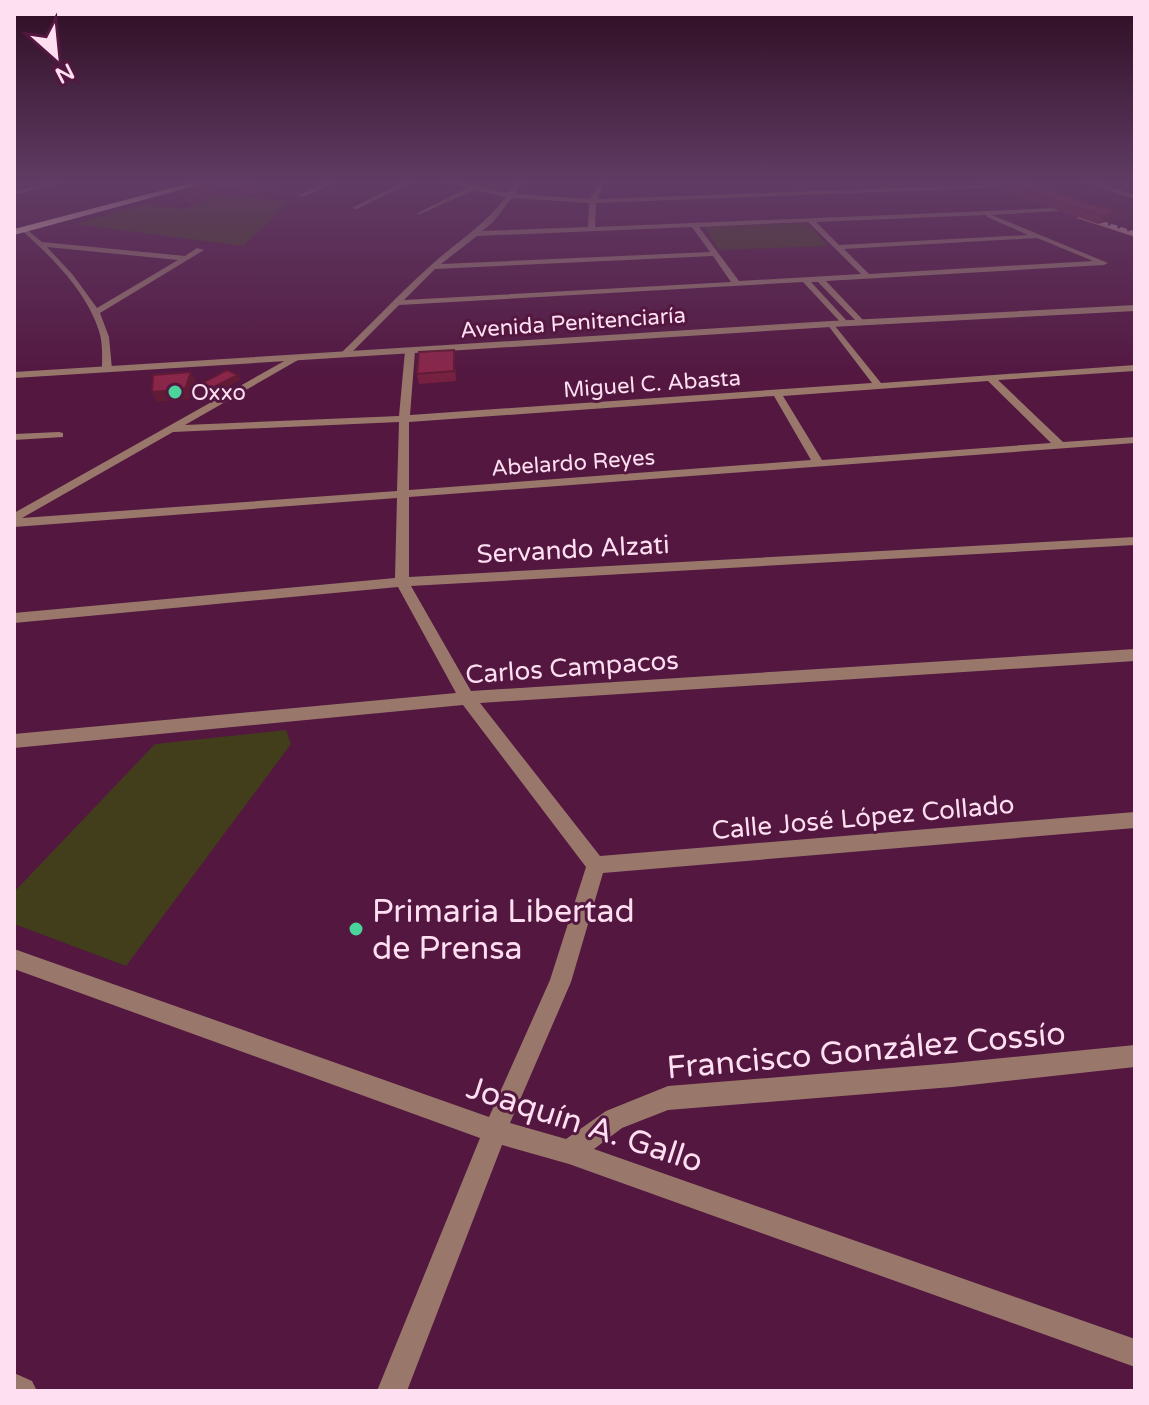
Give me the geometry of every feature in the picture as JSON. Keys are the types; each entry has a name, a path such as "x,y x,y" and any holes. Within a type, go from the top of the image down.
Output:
{"street":[{"path":"43,247 96,312 105,335 107,369"},
{"path":"67,247 185,258"},
{"path":"344,355 395,303 458,247"},
{"path":"709,247 737,284"},
{"path":"837,247 845,247"},
{"path":"837,247 868,277"},
{"path":"395,303 1104,263 1066,247"},
{"path":"96,312 200,250"},
{"path":"433,267 714,254"},
{"path":"821,280 860,322"},
{"path":"806,281 844,323"},
{"name":"Avenida Penitenciaría","path":"14,375 860,322 1135,308"},
{"path":"831,324 878,385"},
{"path":"392,1391 495,1131 560,982 596,865 467,698 402,582 404,419 410,351"},
{"path":"14,520 295,358"},
{"name":"Miguel C. Abasta","path":"171,429 404,419 1135,368"},
{"path":"992,380 1060,445"},
{"path":"778,395 819,464"},
{"path":"14,437 59,435"},
{"name":"Abelardo Reyes","path":"14,520 403,495 1135,440"},
{"name":"Servando Alzati","path":"14,618 402,582 1135,541"},
{"name":"Carlos Campacos","path":"14,741 467,698 1135,655"},
{"name":"Calle José López Collado","path":"596,865 1135,820"},
{"name":"Joaquín A. Gallo","path":"14,959 495,1131 569,1152 1135,1353"},
{"name":"Francisco González Cossío","path":"569,1152 614,1119 668,1098 952,1075 1135,1056"},
{"path":"14,1387 22,1391"}],"shaded area":[{"path":"717,247 813,247 719,250"},
{"path":"286,730 291,744 126,966 14,924 14,892 155,744"}],"building":[{"path":"454,350 454,371 417,374 419,352"},
{"path":"227,370 238,375 212,388 200,384"},
{"path":"191,372 185,389 152,392 153,375"}],"place":[{"name":"Oxxo","path":"175,392"},
{"name":"Primaria Libertad de Prensa","path":"356,929"}]}
